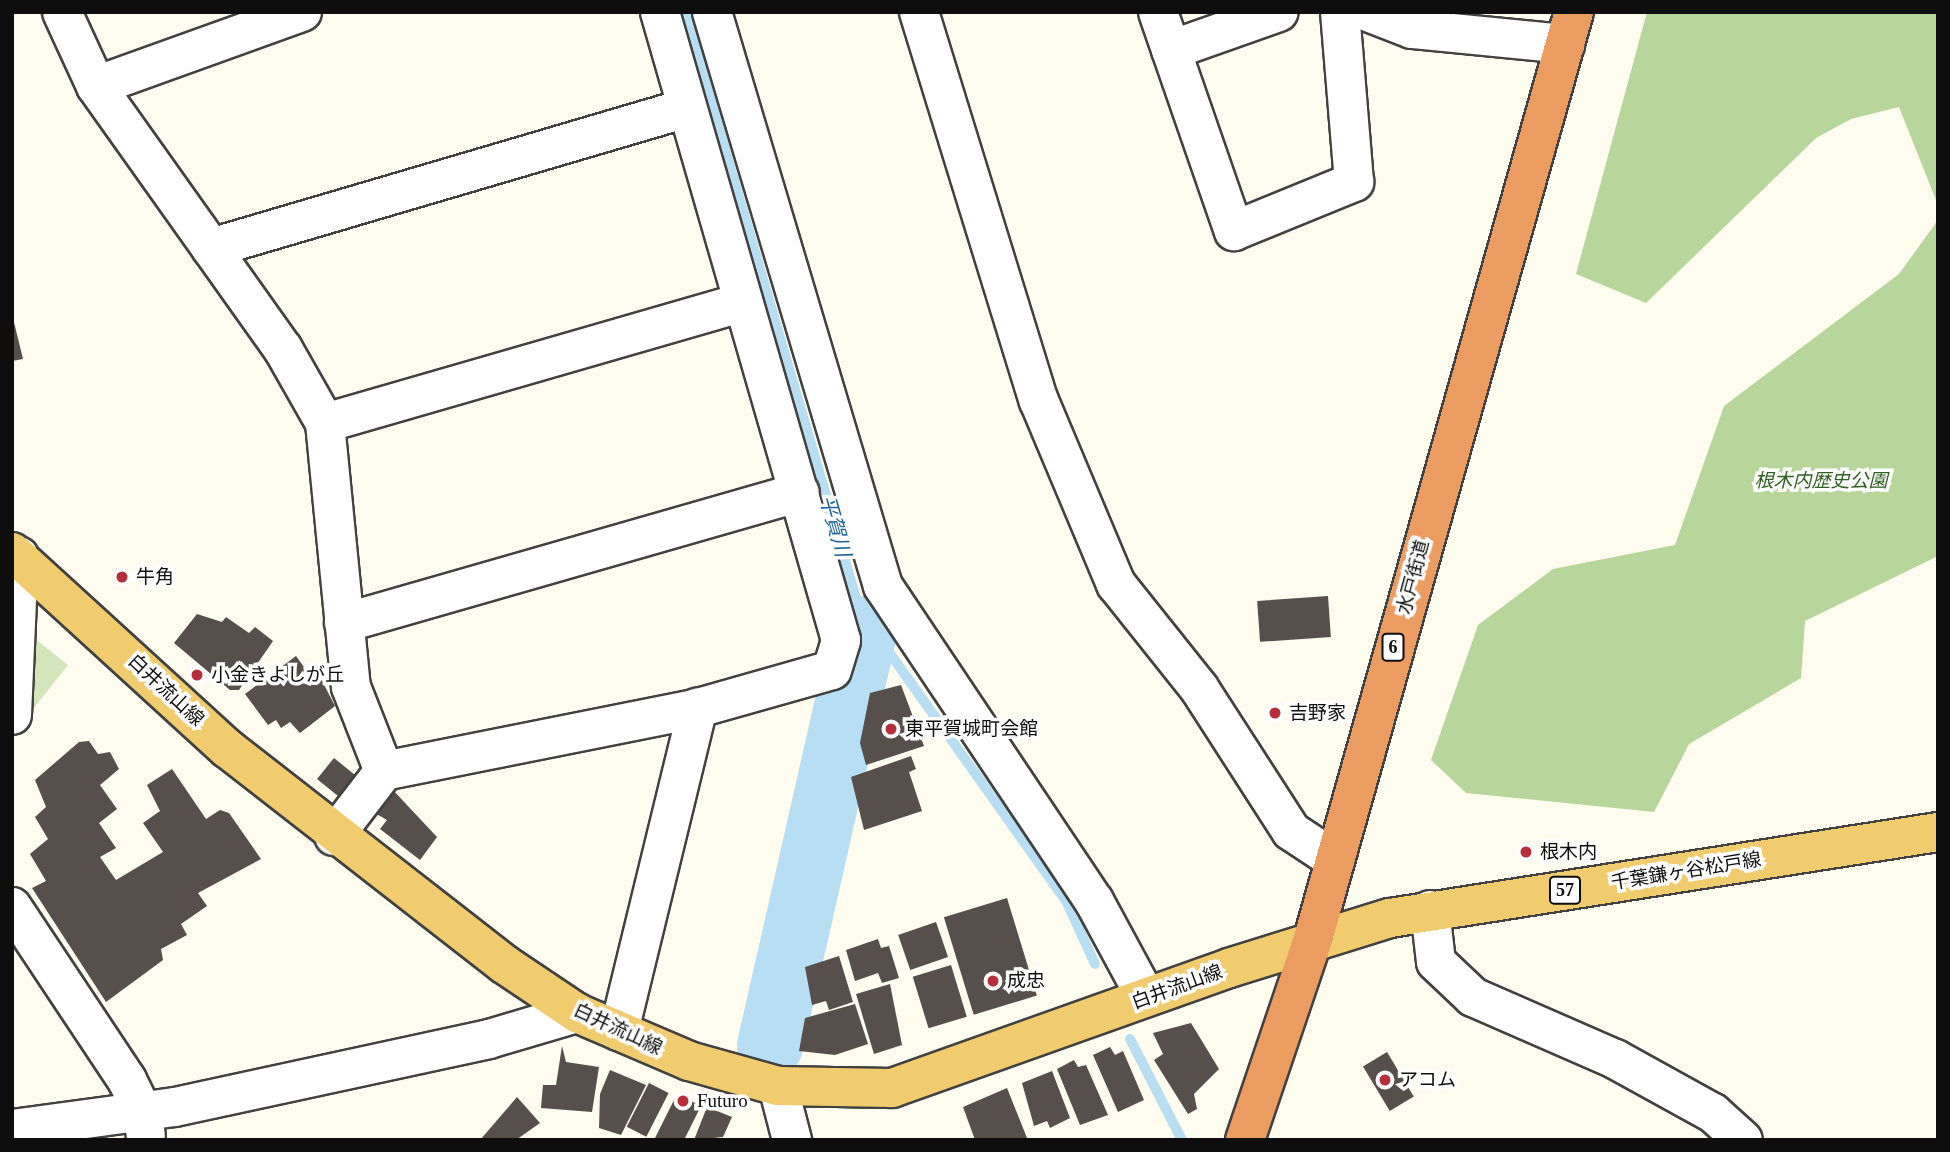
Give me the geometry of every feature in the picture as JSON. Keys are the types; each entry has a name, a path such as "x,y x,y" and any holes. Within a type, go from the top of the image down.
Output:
{"highway":[{"name":"水戸街道","path":"1245,1140 1312,939 1570,28"}],"main road":[{"name":"白井流山線","path":"16,554 334,836 577,1013 689,1061 778,1086 819,1092 892,1088 1312,939"},
{"name":"千葉鎌ヶ谷松戸線","path":"1312,939 1430,911 1938,832"}],"street":[{"path":"62,12 96,86 297,370 325,423 351,687 384,771"},
{"path":"96,86 302,12"},
{"path":"334,836 384,771 698,708 832,670 841,640 660,12"},
{"path":"712,12 883,586 1094,901 1146,998"},
{"path":"919,12 1039,401 1116,584 1199,688 1292,831 1335,860"},
{"path":"1158,12 1234,231 1354,183 1340,12"},
{"path":"1171,50 1279,12"},
{"path":"1368,12 1412,29 1570,28"},
{"path":"211,248 687,108"},
{"path":"325,423 743,302"},
{"path":"344,623 800,492"},
{"path":"12,715 16,554"},
{"path":"619,1031 698,708"},
{"path":"12,907 145,1127"},
{"path":"1430,911 1436,962 1473,997 1615,1059 1713,1114 1743,1140"},
{"path":"12,1129 145,1127 489,1039 577,1013"},
{"path":"778,1086 792,1140"}],"green space":[{"path":"1647,12 1938,12 1938,205 1899,107 1851,119 1816,138 1646,303 1576,274"},
{"name":"根木内歴史公園","path":"1938,220 1938,556 1805,621 1801,678 1689,744 1654,812 1466,793 1431,760 1478,625 1553,569 1675,545 1724,406 1899,274"},
{"path":"34,638 68,665 30,713"}],"building":[{"path":"12,314 23,359 12,361"},
{"path":"1328,596 1331,637 1260,642 1257,601"},
{"path":"197,614 222,622 226,617 249,633 255,627 273,641 239,690 230,690 174,643"},
{"path":"296,656 309,674 316,669 335,706 300,733 290,722 281,728 276,720 268,725 245,694"},
{"name":"東平賀城町会館","path":"901,685 924,746 866,765 860,743 870,693"},
{"path":"89,741 98,754 110,752 119,769 100,785 117,809 99,823 116,848 100,857 116,880 163,852 143,823 160,811 147,785 172,769 206,819 220,810 229,813 261,859 198,893 207,906 181,924 187,935 161,949 163,960 106,1002 32,888 46,881 30,854 48,839 35,817 46,807 35,780 79,742"},
{"path":"911,756 916,769 909,772 922,811 864,830 851,777"},
{"path":"334,758 355,775 338,796 317,779"},
{"path":"391,788 437,837 420,860 380,829 387,820 373,812"},
{"path":"1007,898 1037,996 974,1015 944,917"},
{"path":"936,922 948,957 910,970 898,935"},
{"path":"878,939 881,948 889,946 899,978 882,983 878,973 855,981 846,950"},
{"path":"839,956 853,1002 829,1010 826,1001 812,1005 805,967"},
{"path":"951,965 967,1017 929,1028 913,977"},
{"path":"890,984 902,1045 874,1054 856,994"},
{"path":"855,1004 868,1044 835,1055 799,1051 805,1018"},
{"path":"1191,1023 1219,1069 1194,1094 1197,1109 1188,1114 1154,1060 1163,1054 1153,1033"},
{"path":"562,1046 566,1062 599,1067 592,1112 541,1108 543,1085 556,1085"},
{"path":"1110,1047 1115,1055 1123,1051 1144,1100 1118,1112 1093,1055"},
{"path":"1387,1052 1414,1097 1390,1111 1363,1066"},
{"path":"1074,1060 1078,1067 1086,1065 1108,1115 1080,1125 1057,1069"},
{"path":"610,1070 646,1085 621,1135 599,1128 600,1094"},
{"path":"1052,1071 1070,1118 1050,1128 1047,1121 1034,1126 1022,1083"},
{"path":"649,1083 669,1093 646,1137 627,1127"},
{"path":"1007,1088 1027,1138 975,1140 963,1107"},
{"path":"677,1094 701,1106 684,1140 655,1138"},
{"path":"517,1097 540,1123 516,1140 480,1140"},
{"path":"707,1107 732,1117 723,1137 694,1140"}],"waterway":[{"name":"平賀川","path":"685,12 865,629 879,638 1067,903 1095,964"},
{"name":"平賀川","path":"770,1046 865,629"},
{"path":"1130,1039 1182,1140"}],"place":[{"name":"牛角","path":"122,577"},
{"name":"小金きよしが丘","path":"197,675"},
{"name":"吉野家","path":"1275,713"},
{"name":"東平賀城町会館","path":"891,729"},
{"name":"根木内","path":"1526,852"},
{"name":"成忠","path":"993,981"},
{"name":"アコム","path":"1385,1080"},
{"name":"Futuro","path":"683,1101"}]}
